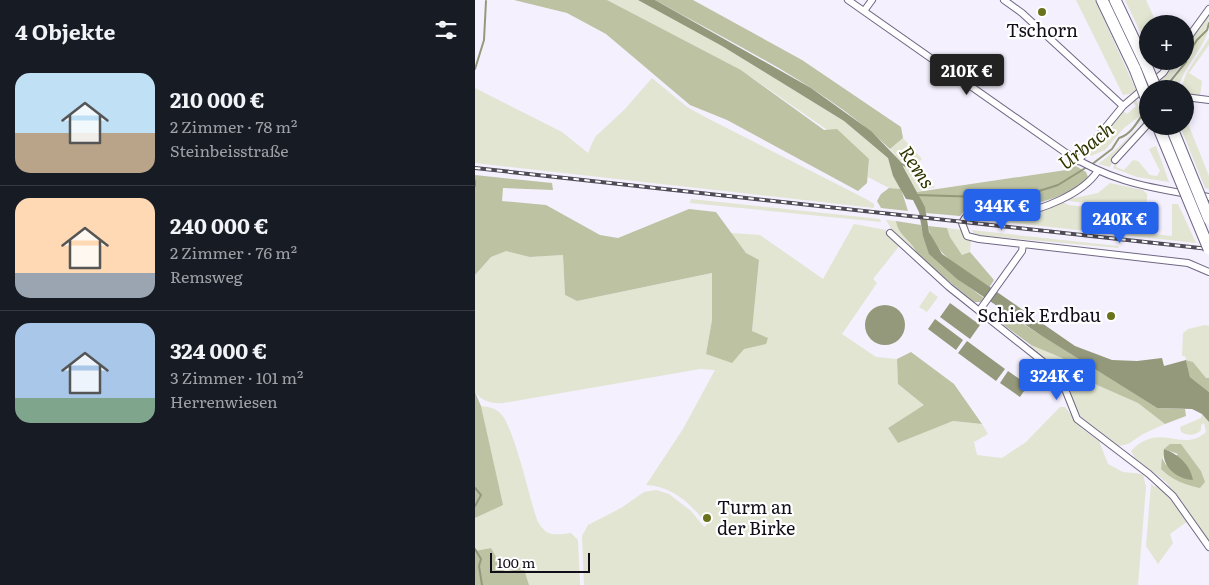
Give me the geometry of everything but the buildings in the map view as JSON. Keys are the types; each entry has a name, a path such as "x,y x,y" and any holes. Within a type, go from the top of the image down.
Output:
{"highway":[{"path":"1102,0 1139,64"},
{"path":"1115,0 1139,62"},
{"path":"1162,135 1209,249"},
{"path":"1175,135 1209,219"}],"street":[{"path":"848,0 1080,162 1096,171 1143,186 1209,197"},
{"path":"864,11 872,0"},
{"path":"1003,0 1036,26 1123,106"},
{"path":"1194,30 1209,9"},
{"path":"1080,162 1123,106 1165,70"},
{"path":"1194,98 1209,100"},
{"path":"1115,160 1139,134"},
{"path":"1096,171 1090,182 1078,192 1058,200 1016,214 976,211 966,216 962,223 965,232 971,238 1188,263 1209,272"},
{"path":"890,233 917,260 1056,372 1077,419 1142,469 1173,496 1209,547"},
{"path":"979,311 1022,251 1023,244"}],"shaded area":[{"path":"514,0 607,0 741,70 824,130 837,129 869,159 867,183 858,191 727,120 690,105 606,34 567,13"},
{"path":"607,0 638,0 652,7 722,46 844,121 888,158 893,176 901,189 889,188 868,177 869,159 741,70"},
{"path":"638,0 655,0 811,88 871,131 900,161 925,207 929,232 942,254 1075,346 1112,360 1137,361 1162,358 1164,366 1186,360 1190,377 1209,392 1209,422 1202,414 1192,409 1157,408 1042,336 957,279 929,254 923,236 919,212 913,200 906,199 893,176 888,158 844,121 722,46"},
{"path":"655,0 693,0 802,60 901,127 903,138 890,149 864,126 807,86 747,50"},
{"path":"1076,0 1095,0 1136,90 1130,94 1123,95"},
{"path":"1125,0 1146,0 1153,15 1139,15 1139,29"},
{"path":"1209,15 1203,33 1194,45 1194,36"},
{"path":"1209,24 1205,39 1194,58 1194,46 1207,31"},
{"path":"1209,38 1209,45 1194,66 1194,61"},
{"path":"1168,70 1177,70 1169,80 1161,79"},
{"path":"1181,70 1186,70 1181,80 1174,80"},
{"path":"1189,70 1191,70 1189,73 1202,81 1200,96 1194,96 1194,80 1184,80"},
{"path":"652,78 687,107 866,199 874,204 874,208 475,163 475,88 562,132 588,153 595,137 625,109"},
{"path":"1136,99 1139,117 1124,128 1105,150 1091,156 1089,153 1091,149 1123,111 1127,114 1136,106 1133,102"},
{"path":"1139,127 1139,132 1121,150 1110,167 1098,164"},
{"path":"1184,135 1193,135 1209,176 1209,189 1205,188"},
{"path":"903,138 922,159 912,167 920,182 936,187 917,192 900,161 890,149"},
{"path":"1156,146 1169,182 1137,177 1113,168 1116,161 1118,162 1116,167 1124,170 1133,160 1138,161 1150,175 1157,176 1160,171 1149,149"},
{"path":"1074,165 1086,172 1088,177 1083,183 1054,198 1013,209 998,210 973,207 967,208 960,216 926,213 917,192 1066,170"},
{"path":"475,175 552,183 553,190 503,188 502,201 546,205 600,235 618,238 689,209 716,212 746,253 759,260 752,331 768,338 766,344 744,349 732,363 706,354 712,320 712,273 577,301 565,295 563,255 530,257 506,251 491,257 475,275"},
{"path":"1110,183 1143,190 1147,194 1147,210 1069,201 1069,199 1098,193"},
{"path":"889,188 901,189 908,211 881,208 877,201 881,194"},
{"path":"691,199 880,219 881,222 690,203"},
{"path":"1060,201 1069,205 1147,214 1148,221 1153,221 1154,234 1172,236 1172,204 1178,204 1196,243 969,218 975,213 1009,217"},
{"path":"886,220 896,221 900,231 913,246 917,255 894,234"},
{"path":"896,221 921,225 929,247 954,275 984,298 981,302 974,302 917,255 913,246 900,231"},
{"path":"854,224 886,230 900,245 873,279 877,283 842,334 876,357 897,359 898,384 925,405 888,428 898,443 953,421 982,424 988,434 974,442 977,455 1002,458 1026,442 1060,407 1065,407 1081,428 1099,441 1108,464 1123,472 1143,474 1146,487 1138,585 584,585 582,536 588,525 621,508 644,492 656,490 669,494 691,511 704,527 707,525 695,510 681,498 664,489 646,485 683,429 715,370 700,369 503,403 487,401 480,398 475,392 475,275 491,257 506,250 530,257 563,255 565,295 577,301 713,273 712,320 706,354 766,344 752,331 759,261 746,253 731,233 760,235 823,279"},
{"path":"928,226 947,228 950,237 962,255 970,252 994,280 989,288 961,269 944,254 931,236"},
{"path":"947,228 962,230 964,236 971,241 970,252 962,255 950,237"},
{"path":"971,230 1118,246 1119,248 976,235"},
{"path":"930,291 938,297 927,312 919,307"},
{"path":"950,303 980,325 970,339 940,317"},
{"path":"885,305 899,311 905,325 899,339 885,345 871,339 865,325 871,311"},
{"path":"1009,315 1157,408 1185,409 1186,416 1165,424 1138,403 1097,385 1062,358 1031,345 1001,323"},
{"path":"935,319 963,340 956,350 928,329"},
{"path":"1205,325 1209,326 1209,378 1206,378 1193,362 1186,360 1185,356 1182,356 1183,333 1188,329"},
{"path":"967,341 1005,369 996,381 958,353"},
{"path":"1031,345 1062,358 1097,385 1138,403 1165,424 1143,434 1128,444 1119,446 1081,417 1073,402 1068,381 1058,369 1030,347"},
{"path":"911,352 954,384 982,424 953,421 898,443 888,428 924,405 898,384 897,359"},
{"path":"1186,360 1193,362 1206,378 1209,378 1209,392 1190,377"},
{"path":"1008,371 1028,385 1020,397 1000,383"},
{"path":"475,392 481,406 503,505 475,518"},
{"path":"481,406 490,407 497,411 507,423 517,449 540,526 551,534 571,533 578,540 580,585 529,585 523,566 505,574 491,548 475,551 475,518 502,505"},
{"path":"1202,414 1209,422 1209,542 1166,482 1135,458 1131,451 1142,442 1152,438 1189,440 1197,438 1206,432 1204,423 1201,425 1201,430 1191,435 1181,432 1180,427 1201,418","holes":["1181,444 1201,471 1204,482 1161,469 1164,449"]},
{"path":"1170,444 1181,444 1201,471 1205,482 1200,488 1179,482 1161,469 1162,458 1166,465 1178,454 1164,449"},
{"path":"1164,449 1183,460 1193,480 1181,477 1167,466"},
{"path":"1151,484 1155,487 1159,484 1173,498 1188,521 1170,534 1173,543 1158,564 1146,546"},
{"path":"491,548 505,573 523,566 529,585 475,585 475,551"}],"waterway":[{"path":"475,69 484,40 486,1"},
{"name":"Urbach","path":"1171,80 1186,62 1188,54 1197,40 1207,30 1209,23"},
{"name":"Urbach","path":"1091,165 1112,149 1119,138 1128,133 1139,119"},
{"name":"Rems","path":"900,163 919,174"},
{"name":"Urbach","path":"916,195 1017,198 1058,185 1087,167"},
{"path":"475,181 475,186"},
{"path":"475,488 481,495 475,506"},
{"path":"475,549 481,559 479,566 482,585"}],"railway":[{"path":"475,168 1209,249"}],"place":[{"name":"Tschorn","path":"1042,12"},
{"name":"Schiek Erdbau","path":"1111,316"},
{"name":"Turm an der Birke","path":"707,518"}]}
